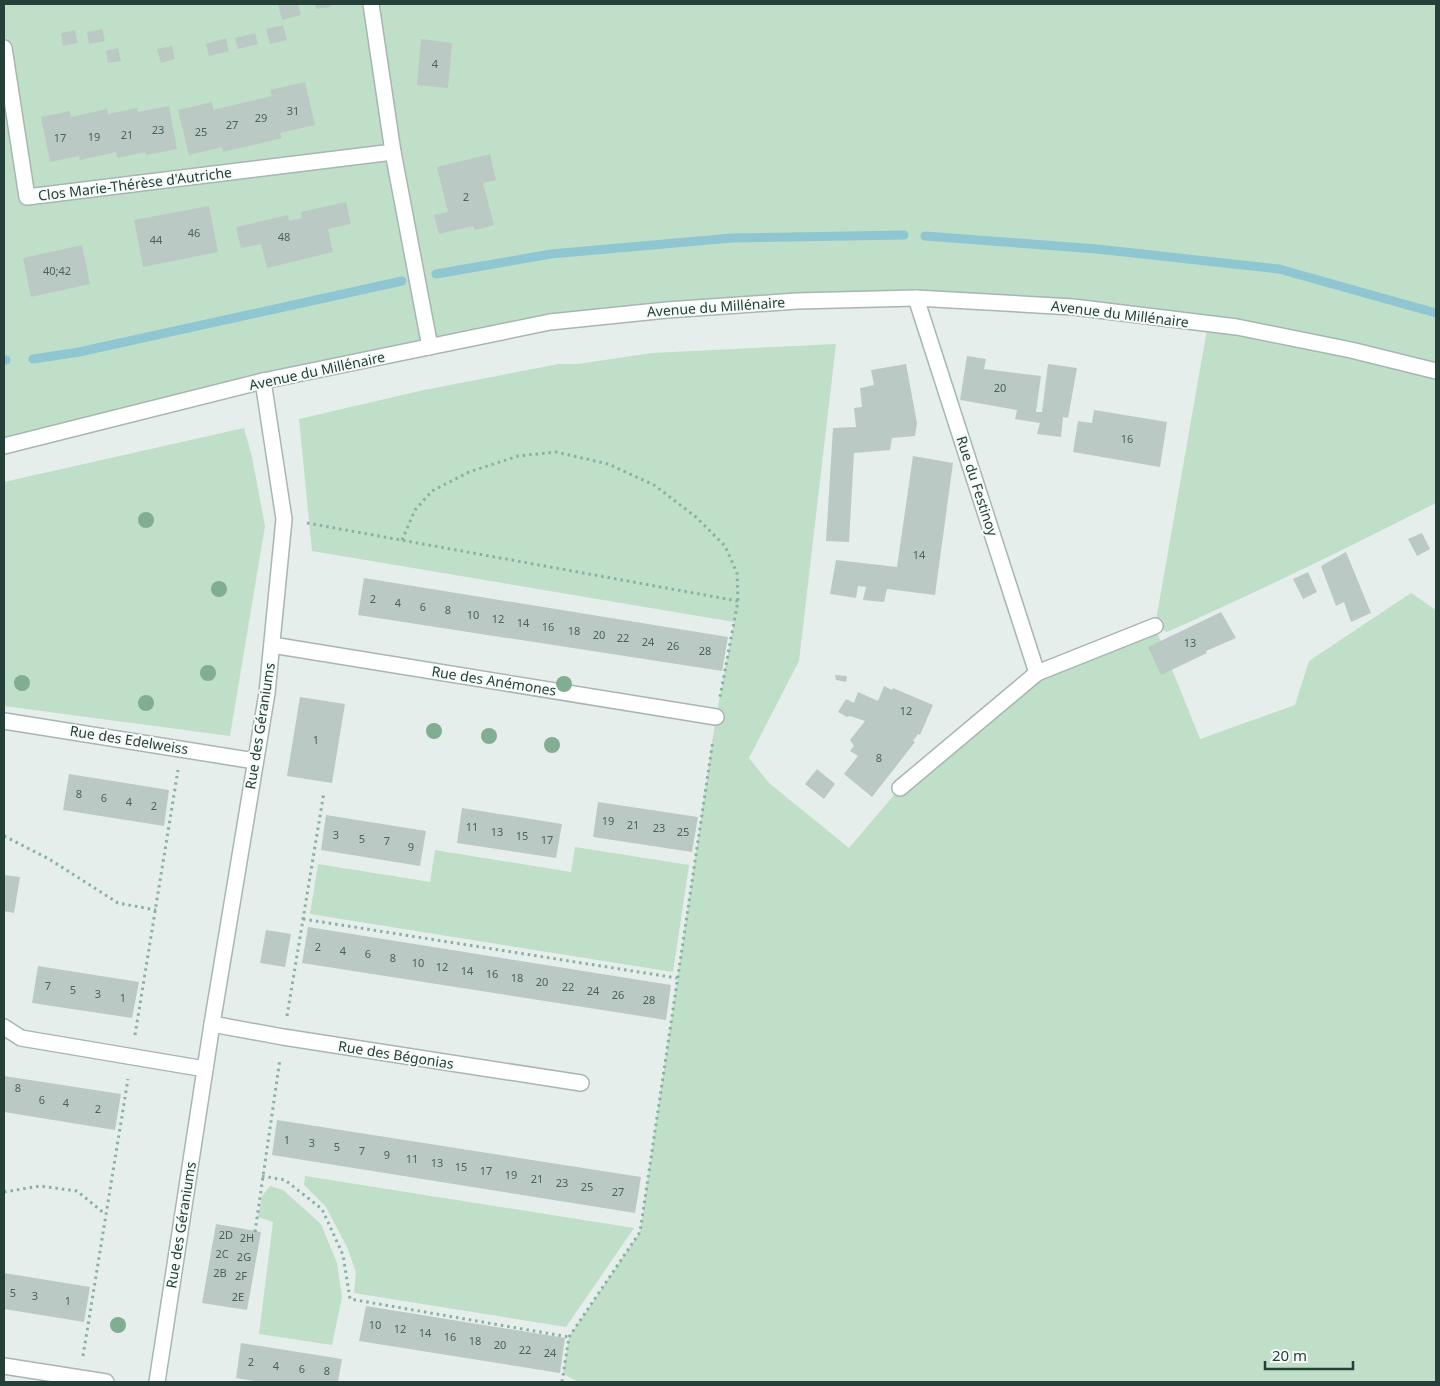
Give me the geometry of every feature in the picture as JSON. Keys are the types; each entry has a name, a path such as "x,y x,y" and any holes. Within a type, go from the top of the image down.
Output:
{"street":[{"path":"371,4 393,152 430,347"},
{"name":"Clos Marie-Thérèse d'Autriche","path":"4,48 27,197 393,152"},
{"name":"Avenue du Millénaire","path":"4,446 263,381 550,322 666,310 797,301 916,298 1073,307 1237,328 1351,350 1436,371"},
{"name":"Rue du Festinoy","path":"916,298 1037,673"},
{"name":"Rue des Géraniums","path":"157,1382 212,1024 267,693 284,519 263,381"},
{"path":"900,788 1037,673 1155,626"},
{"name":"Rue des Anémones","path":"272,645 716,717"},
{"name":"Rue des Edelweiss","path":"4,721 255,761"},
{"name":"Rue des Bégonias","path":"212,1024 283,1037 582,1083"},
{"path":"4,1027 21,1038 205,1069"},
{"path":"4,1366 106,1382"}],"path":[{"path":"402,540 415,510 432,491 469,472 518,456 556,452 608,464 654,484 696,517 725,546 737,572 738,601 716,717 640,1232 569,1338 562,1382"},
{"path":"284,519 738,601"},
{"path":"255,1232 283,1037 324,792"},
{"path":"4,836 49,859 118,903 156,910"},
{"path":"303,919 677,978"},
{"path":"262,1176 285,1180 322,1209 343,1255 350,1299 569,1338"},
{"path":"4,1192 40,1186 77,1191 106,1215"}],"green space":[{"path":"4,4 1436,4 1436,503 1302,569 1167,632 1155,627 1200,739 1295,705 1309,661 1411,593 1436,610 1436,1382 579,1382 563,1374 569,1337 640,1232 716,717 734,622 312,551 299,419 424,390 559,364 578,364 652,353 836,344 799,661 749,758 769,783 849,848 900,788 1037,673 1155,626 1208,324 916,298 550,322 4,446"},
{"path":"244,428 252,457 265,526 230,736 4,706 4,482"},
{"path":"575,847 689,865 673,972 310,914 318,864 430,882 435,850 571,872"},
{"path":"305,1176 634,1228 566,1327 354,1293 356,1272 347,1247 326,1207 304,1185"},
{"path":"270,1186 283,1190 321,1224 337,1263 342,1297 332,1345 259,1334 273,1222 258,1217 262,1196"}],"building":[{"path":"278,4 298,4 301,15 282,20"},
{"path":"315,4 331,4 331,7 316,9"},
{"path":"283,25 287,40 270,44 266,29"},
{"path":"102,29 105,41 89,44 87,32"},
{"path":"75,30 78,43 63,46 61,33"},
{"path":"255,33 258,44 238,49 235,38"},
{"path":"226,38 229,51 209,56 206,44"},
{"path":"421,39 452,43 448,88 417,85"},
{"path":"172,46 175,59 161,63 157,49"},
{"path":"118,48 121,61 108,63 106,51"},
{"path":"305,82 315,125 280,133 282,138 223,152 222,147 189,155 178,110 212,102 213,110 272,96 270,90"},
{"path":"169,106 177,149 146,155 146,152 117,158 116,152 80,160 79,156 50,162 41,117 70,111 71,117 107,109 108,114 137,108 138,112"},
{"path":"490,154 496,180 483,183 494,225 475,230 473,226 439,234 434,215 448,212 437,167"},
{"path":"346,202 351,224 328,229 333,252 267,268 261,244 241,248 236,227 288,215 289,221 302,218 301,212"},
{"path":"209,206 218,252 143,267 134,220"},
{"path":"82,245 90,284 31,297 23,258"},
{"path":"967,356 986,359 984,369 1041,376 1036,412 1042,412 1048,364 1077,368 1068,418 1063,417 1061,437 1037,434 1040,423 1015,419 1017,410 960,400"},
{"path":"906,364 917,423 915,436 892,438 890,450 854,453 849,542 826,541 833,428 856,427 854,408 862,407 860,388 874,385 871,370"},
{"path":"1094,410 1167,422 1160,467 1073,452 1078,421 1092,423"},
{"path":"913,456 953,463 935,595 887,589 884,602 863,600 866,587 858,586 856,598 830,594 836,560 897,567"},
{"path":"1422,533 1430,549 1417,556 1408,539"},
{"path":"1346,552 1371,613 1351,622 1344,602 1336,606 1321,566"},
{"path":"1308,572 1317,592 1303,599 1293,579"},
{"path":"364,578 728,637 722,671 358,615"},
{"path":"1221,612 1236,638 1206,651 1207,653 1161,675 1148,647"},
{"path":"835,675 847,676 846,682 836,680"},
{"path":"884,686 933,705 920,735 918,734 913,741 915,742 872,797 844,774 858,756 850,751 854,746 850,740 865,721 850,716 847,717 838,712 846,699 854,703 858,692 878,701"},
{"path":"300,697 345,704 332,783 287,776"},
{"path":"817,769 835,784 824,799 805,784"},
{"path":"69,774 169,790 164,826 63,810"},
{"path":"598,802 698,817 692,852 593,837"},
{"path":"462,808 562,824 556,858 457,843"},
{"path":"326,815 426,831 420,866 321,850"},
{"path":"4,875 20,877 14,913 4,911"},
{"path":"308,927 671,985 666,1020 302,963"},
{"path":"266,930 291,934 285,967 260,963"},
{"path":"38,966 139,982 132,1018 32,1003"},
{"path":"4,1076 121,1094 115,1130 4,1112"},
{"path":"277,1120 641,1177 635,1213 272,1155"},
{"path":"216,1224 261,1232 247,1310 202,1303"},
{"path":"4,1273 90,1287 84,1322 4,1309"},
{"path":"366,1306 565,1338 560,1373 359,1341"},
{"path":"241,1343 342,1359 338,1382 261,1382 236,1378"}],"waterway":[{"path":"436,274 551,254 732,238 904,235"},
{"path":"925,236 1097,249 1279,269 1436,313"},
{"path":"33,359 79,352 402,281"}]}
